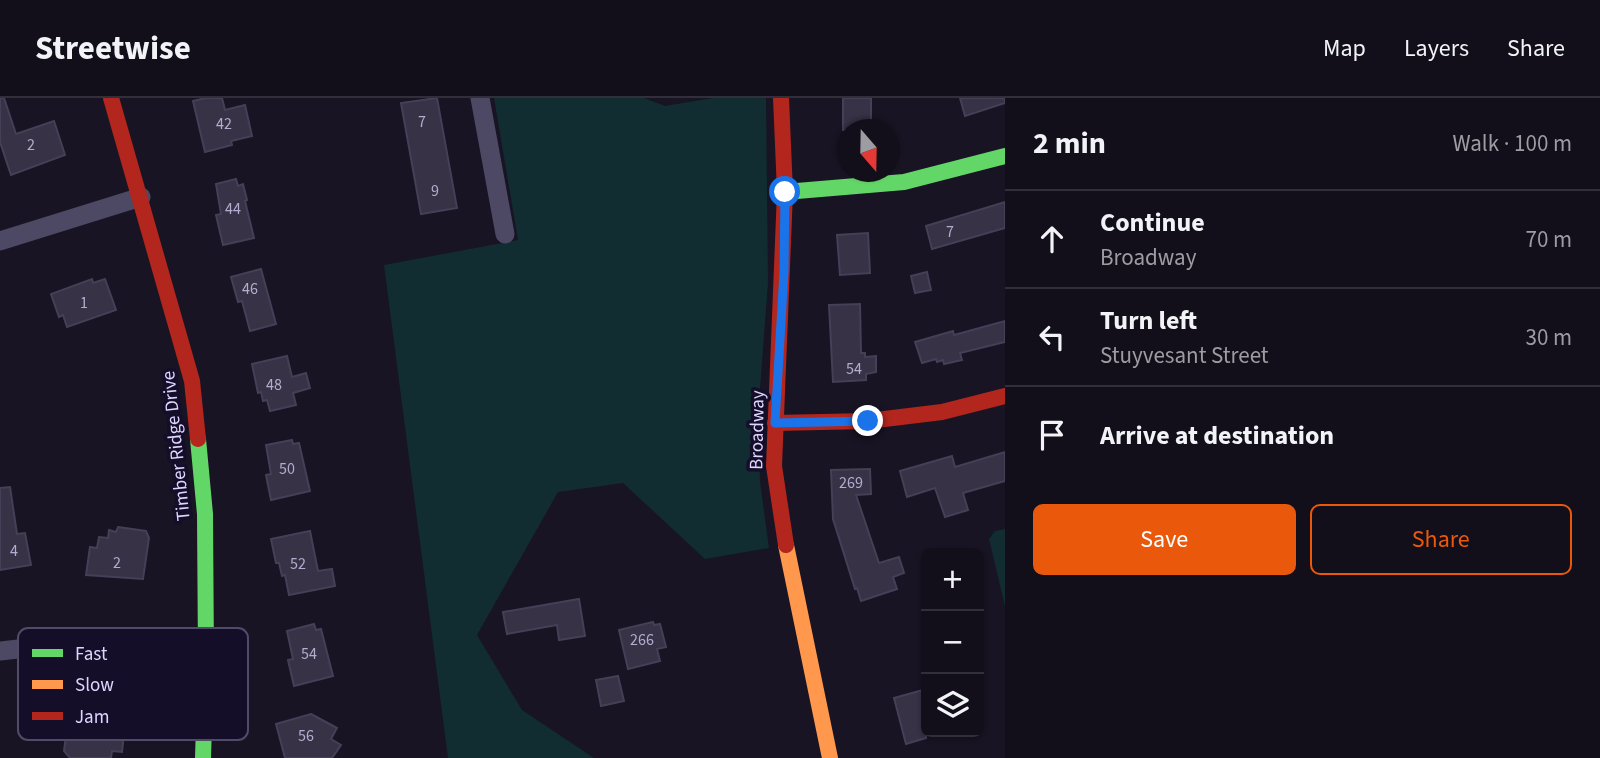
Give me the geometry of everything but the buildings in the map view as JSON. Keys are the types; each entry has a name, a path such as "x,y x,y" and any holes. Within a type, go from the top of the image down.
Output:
{"street":[{"name":"Timber Ridge Drive","path":"111,98 192,381 205,514 206,628"},
{"path":"480,98 505,234"},
{"name":"Broadway","path":"781,98 785,192 784,272 774,466 782,525 830,758"},
{"path":"785,192 904,182 1005,156"},
{"path":"0,241 141,197"},
{"path":"775,423 868,421 942,412 1005,396"},
{"path":"0,651 18,649"},
{"name":"Timber Ridge Drive","path":"202,758 203,740"}],"green space":[{"path":"494,98 644,98 665,106 713,98 766,98 768,283 758,415 760,482 769,548 705,559 623,483 558,492 477,635 522,710 594,758 448,758 384,265 518,240"},
{"path":"1005,529 1005,606 989,539 995,531"}],"traffic: fast":[{"path":"785,192 904,182 1005,156"},
{"path":"198,439 205,514 206,628"},
{"path":"203,758 204,740"}],"traffic: slow":[{"path":"786,545 830,758"}],"traffic: jam":[{"path":"111,98 192,381 198,439"},
{"path":"781,98 785,192 774,466 786,545"},
{"path":"775,423 868,421 942,412 1005,396"}],"route":[{"path":"785,192 784,272 775,423 868,421"}]}
